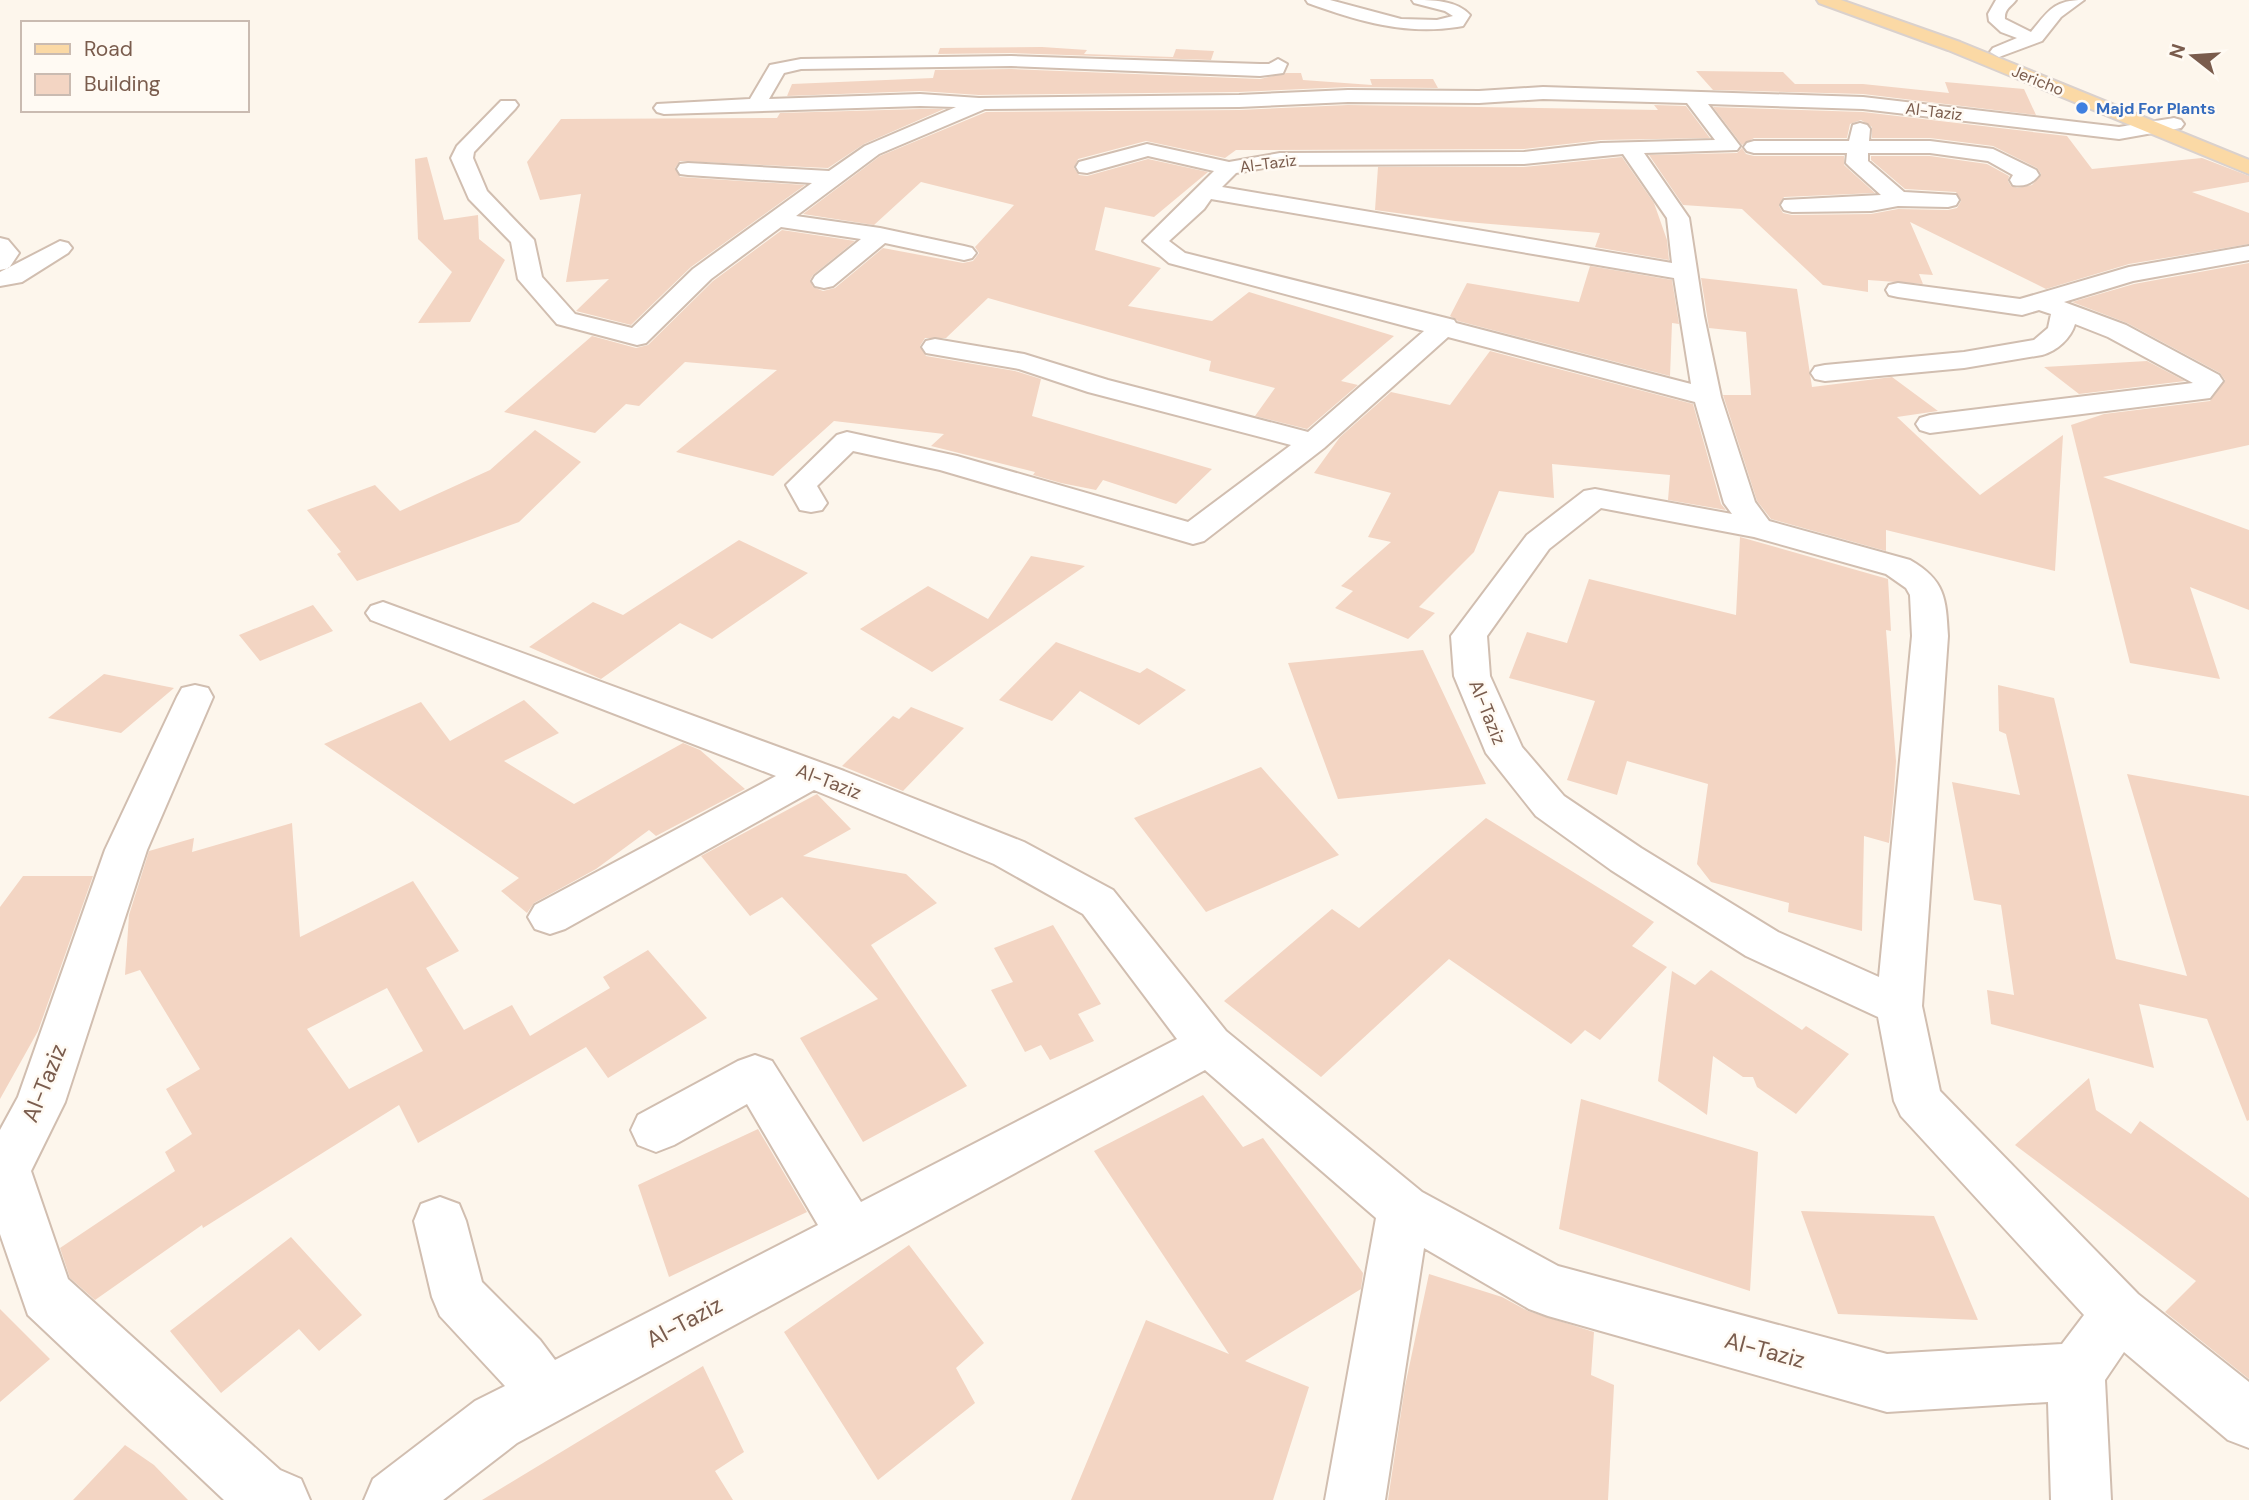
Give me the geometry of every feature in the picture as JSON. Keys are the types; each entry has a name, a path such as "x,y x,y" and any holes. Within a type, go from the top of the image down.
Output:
{"main road":[{"name":"Jericho","path":"1825,0 1954,46 2249,168"},
{"name":"Jericho","path":"1859,0 1999,52 2249,155"}],"street":[{"path":"1314,0 1385,23 1411,27 1457,22 1462,15 1451,7 1420,0"},
{"path":"2008,0 2003,2 1996,14 1997,21 2031,38"},
{"path":"1999,52 2031,38 2055,13 2076,0"},
{"path":"756,105 772,74 777,69 794,64 1011,61 1261,70 1276,69 1278,64"},
{"name":"Al-Taziz","path":"664,108 920,100 982,103 1348,96 1479,97 1543,93 1863,103 2119,133 2174,124"},
{"name":"Al-Taziz","path":"1693,98 1730,146 1630,148 1563,152 1524,158 1280,159 1229,168 1205,191 1196,204 1155,242 1177,258 1445,326 1707,397"},
{"name":"Al-Taziz","path":"508,105 464,150 462,158 477,194 522,240 530,279 566,319 637,337 702,275 873,150 982,103"},
{"path":"1863,103 1857,163 1898,199"},
{"path":"2043,146 2119,133"},
{"path":"1754,147 1930,147 1993,155 2018,151"},
{"path":"1630,148 1678,218 1691,316 1707,397 1740,503 1758,528"},
{"path":"1087,167 1147,150 1229,168"},
{"path":"1993,155 2028,175 2021,180"},
{"path":"688,169 834,178"},
{"path":"1205,191 1410,226 1557,247 1687,273"},
{"path":"1793,205 1871,204 1898,199 1948,200"},
{"path":"778,220 880,235 964,253"},
{"path":"824,281 880,235"},
{"path":"0,245 6,253 0,263"},
{"path":"0,279 13,276 60,248"},
{"path":"1898,290 2022,307 2129,274 2249,253"},
{"path":"1930,424 2200,392 2208,381 2117,331 2039,301"},
{"path":"1825,373 1964,360 2042,347 2060,331 2065,311"},
{"path":"811,503 801,485 847,441 946,462 1193,534 1314,442 1445,326"},
{"path":"935,347 1024,362 1098,386 1314,442"},
{"name":"Al-Taziz","path":"1899,1006 1762,944 1626,859 1550,806 1505,753 1472,676 1469,636 1538,542 1595,498 1758,528 1898,566 1917,576 1928,589 1930,636 1899,1006 1918,1101 2119,1312 2249,1419"},
{"name":"Al-Taziz","path":"383,613 811,774 1010,853 1098,902 1209,1045 1404,1209 1548,1290 1888,1384 2076,1372"},
{"name":"Al-Taziz","path":"195,697 126,850 41,1102 5,1170 47,1296 266,1498 280,1500"},
{"path":"550,918 811,774"},
{"name":"Al-Taziz","path":"394,1500 496,1422 1209,1045"},
{"path":"656,1130 755,1075 852,1234"},
{"path":"1355,1500 1404,1209"},
{"path":"440,1221 459,1297 520,1360 546,1396"},
{"path":"2081,1500 2076,1372 2119,1312"}],"building":[{"path":"1042,47 1087,50 1084,54 1173,57 1176,49 1214,51 1211,60 1011,53 938,54 940,48"},
{"path":"1011,69 1260,79 1286,73 1301,73 1303,80 1372,85 1370,79 1433,79 1438,88 1348,87 1239,92 979,95 920,91 787,96 792,84 933,78 935,70"},
{"path":"1696,71 1783,72 1795,84 1863,84 1949,93 1945,82 2024,89 2036,115 1863,94 1713,90"},
{"path":"1348,105 1658,110 1654,105 1686,106 1710,138 1601,140 1524,149 1236,150 1225,158 1146,141 1078,159 1074,168 1079,175 1087,176 1148,159 1208,172 1154,217 1105,207 1095,250 1161,268 1128,306 1212,321 1249,292 1394,336 1341,381 1358,385 1307,429 1255,416 1275,388 1209,371 1211,361 988,298 946,338 925,338 920,346 926,356 1015,371 1041,379 1032,416 1212,469 1176,504 1103,480 1096,490 1061,483 1033,475 1035,472 931,446 944,434 834,421 773,476 676,452 777,370 685,362 639,406 626,404 595,433 504,412 592,336 636,348 648,345 713,281 782,230 855,241 813,275 810,280 813,287 823,291 835,288 883,248 963,263 973,261 979,253 975,247 1014,205 921,182 874,225 803,214 880,156 986,112 1239,110"},
{"path":"1713,107 1863,112 2067,136 2092,169 2202,158 2249,176 2249,182 2192,192 2249,213 2249,244 2129,264 2046,289 1910,222 1933,275 1919,274 1923,284 1868,280 1868,292 1823,285 1742,209 1683,205 1649,155 1737,153 1742,148 1746,154 1754,156 1844,156 1844,165 1875,193 1784,197 1779,206 1783,213 1792,215 1871,214 1898,209 1948,210 1957,208 1961,201 1956,192 1905,189 1871,160 1871,156 1930,156 1987,164 2009,176 2011,186 2017,188 2032,185 2041,174 2037,168 1993,146 1930,138 1872,138 1872,127 1861,120 1850,124 1847,138 1754,138 1742,145"},
{"path":"944,109 864,144 828,168 680,161 675,168 680,177 805,185 691,267 631,325 576,311 609,279 566,282 581,194 540,200 527,162 561,119 777,118 780,113"},
{"path":"427,157 444,220 478,215 479,239 505,260 470,322 418,323 452,272 418,239 415,159"},
{"path":"1622,157 1654,203 1667,240 1669,260 1595,247 1600,233 1455,221 1375,210 1378,167 1524,167"},
{"path":"2249,263 2249,445 2103,477 2249,530 2249,610 2190,587 2220,679 2130,663 2071,425 2104,414 2210,401 2225,380 2220,373 2127,323 2072,302 2134,284"},
{"path":"1590,266 1672,280 1679,324 1672,323 1670,376 1458,321 1450,316 1467,283 1579,302"},
{"path":"1701,278 1797,289 1812,387 1892,377 1938,411 1897,417 1980,495 2063,435 2055,571 1886,530 1886,551 1771,519 1757,501 1723,395 1751,395 1746,332 1709,328"},
{"path":"1490,351 1693,404 1721,504 1726,510 1668,500 1670,475 1552,464 1554,498 1499,491 1474,552 1419,607 1435,613 1408,639 1335,608 1353,591 1341,586 1391,542 1368,537 1391,493 1314,473 1340,437 1391,392 1450,405"},
{"path":"2147,361 2185,381 2079,394 2044,367"},
{"path":"535,430 581,462 519,522 357,581 337,554 341,552 307,510 375,485 400,511 490,470"},
{"path":"1740,537 1888,579 1891,631 1886,630 1896,761 1894,792 1889,843 1864,836 1862,931 1788,912 1789,903 1711,882 1697,864 1708,784 1627,761 1617,795 1567,780 1595,701 1509,678 1527,632 1567,643 1589,579 1736,615"},
{"path":"739,540 808,573 712,639 680,623 601,679 529,647 593,602 623,615"},
{"path":"1031,556 1085,566 932,672 860,629 928,586 988,619"},
{"path":"313,605 333,631 260,661 239,635"},
{"path":"1056,642 1140,673 1147,668 1186,690 1139,725 1080,691 1052,721 999,700"},
{"path":"1423,650 1486,784 1338,799 1288,663"},
{"path":"104,674 174,688 121,733 48,718"},
{"path":"1998,685 2054,698 2116,959 2187,976 2127,774 2249,796 2249,1120 2247,1121 2207,1019 2139,1004 2154,1068 1991,1024 1987,990 2014,995 2001,905 1974,900 1952,782 2020,795 2006,734 1999,731"},
{"path":"524,700 559,733 504,761 574,804 683,743 700,750 745,789 656,836 649,830 596,869 534,903 527,913 501,891 519,878 324,744 421,702 450,741"},
{"path":"911,707 964,728 903,791 842,766 893,716 899,719"},
{"path":"1261,767 1339,855 1206,912 1134,818"},
{"path":"817,794 851,829 803,856 906,874 937,903 871,945 967,1086 863,1142 800,1038 878,999 782,897 750,916 701,856"},
{"path":"1486,818 1654,922 1632,946 1667,967 1600,1040 1585,1030 1571,1044 1449,959 1321,1077 1224,1001 1332,909 1359,928"},
{"path":"292,823 300,937 413,881 459,951 426,968 464,1030 512,1005 530,1036 610,988 603,977 648,950 707,1018 608,1078 586,1047 418,1143 399,1105 203,1228 202,1225 95,1300 70,1278 60,1248 175,1171 165,1152 192,1134 166,1089 200,1069 140,970 125,975 129,915 149,851 194,838 192,852","holes":["387,988 423,1051 349,1089 307,1029"]},
{"path":"23,876 93,876 38,1031 0,1099 0,907"},
{"path":"1053,925 1101,1004 1078,1014 1094,1041 1050,1060 1041,1045 1025,1052 991,990 1013,982 994,948"},
{"path":"1711,970 1802,1030 1806,1026 1849,1054 1796,1114 1757,1087 1753,1077 1743,1077 1713,1056 1707,1115 1658,1081 1672,971 1695,985"},
{"path":"2089,1078 2096,1110 2131,1134 2140,1121 2249,1198 2249,1379 2165,1312 2196,1281 2015,1145"},
{"path":"1203,1095 1243,1147 1263,1138 1363,1273 1361,1289 1245,1361 1309,1387 1273,1500 1071,1500 1146,1320 1229,1354 1094,1151"},
{"path":"1581,1099 1758,1152 1750,1291 1559,1229"},
{"path":"758,1129 807,1212 669,1277 638,1185"},
{"path":"1801,1211 1934,1216 1978,1320 1838,1314"},
{"path":"291,1237 362,1315 319,1351 299,1329 221,1393 170,1331"},
{"path":"909,1245 984,1343 956,1368 975,1403 878,1480 784,1332"},
{"path":"1429,1274 1502,1297 1528,1311 1594,1332 1591,1375 1614,1385 1608,1500 1388,1500 1405,1386"},
{"path":"0,1309 50,1359 0,1402"},
{"path":"703,1366 744,1452 715,1471 733,1500 482,1500"},
{"path":"125,1445 154,1465 188,1500 73,1500"}],"place":[{"name":"Majd For Plants","path":"2082,108"}]}
